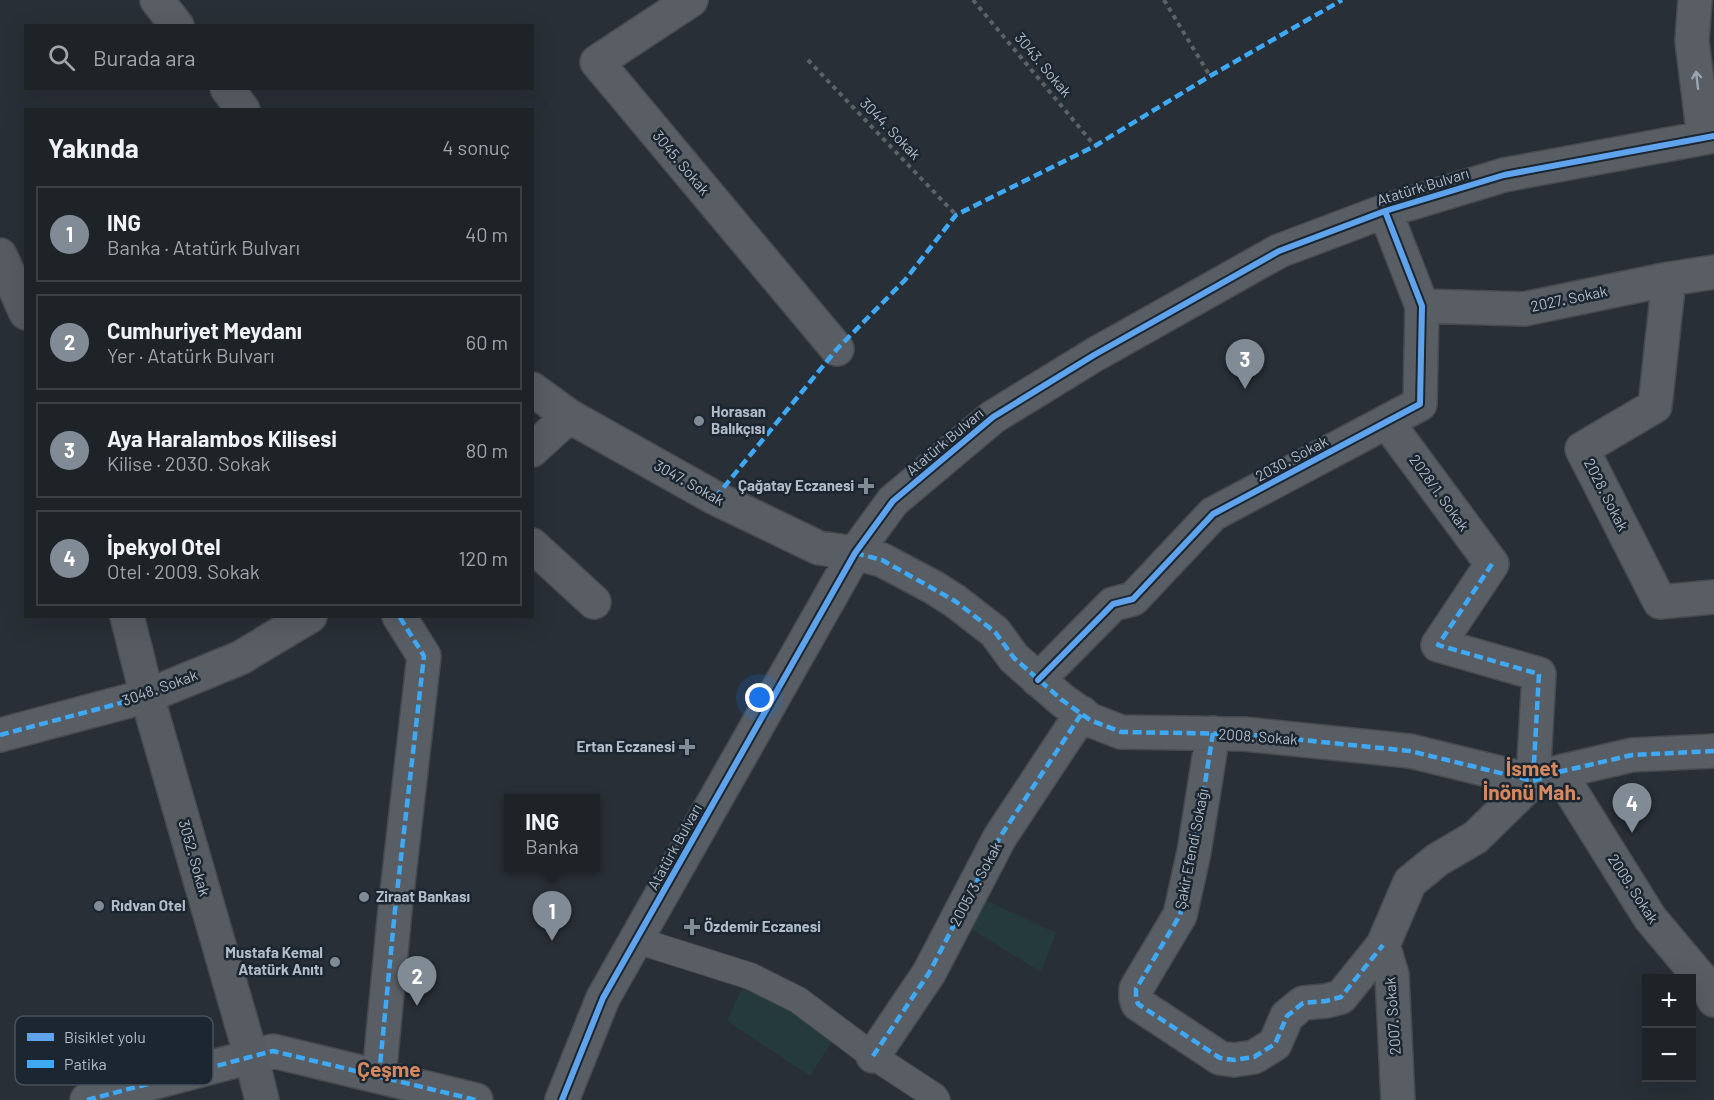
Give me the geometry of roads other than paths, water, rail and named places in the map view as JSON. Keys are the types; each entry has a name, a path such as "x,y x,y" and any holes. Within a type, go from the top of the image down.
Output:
{"street":[{"path":"157,0 175,24"},
{"name":"3045. Sokak","path":"691,0 597,62 837,349"},
{"path":"1695,0 1703,36 1709,137"},
{"path":"228,90 242,108"},
{"name":"Atatürk Bulvarı","path":"562,1100 603,998 855,553 893,501 993,417 1094,355 1279,251 1384,211 1504,175 1709,137"},
{"name":"2030. Sokak","path":"1038,680 1113,604 1133,598 1213,514 1420,404 1422,306 1384,211"},
{"path":"0,255 16,296"},
{"name":"2027. Sokak","path":"1422,306 1524,309 1714,272"},
{"name":"2028. Sokak","path":"1669,279 1655,406 1582,449 1660,602 1714,597"},
{"name":"3047. Sokak","path":"534,390 569,416 716,498 819,548 855,553"},
{"path":"534,448 569,416"},
{"name":"2028/1. Sokak","path":"1387,422 1492,564 1438,645 1539,674 1546,776"},
{"path":"534,547 594,602"},
{"name":"2008. Sokak","path":"855,553 882,560 955,601 994,632 1014,658 1062,700 1090,720 1120,732 1244,734 1410,751 1546,776 1632,755 1714,750"},
{"name":"3052. Sokak","path":"128,618 147,696 262,1100"},
{"name":"3048. Sokak","path":"0,735 147,696 240,658 307,618"},
{"path":"379,1076 424,656 400,618"},
{"name":"2005/3. Sokak","path":"873,1056 929,974 1000,837 1082,713"},
{"name":"Şakir Efendi Sokağı","path":"1213,733 1194,852 1180,915 1136,989 1138,1004 1220,1058 1234,1060 1254,1057 1275,1044 1287,1016 1303,1003 1341,997 1383,945"},
{"path":"1383,945 1410,882 1437,860 1476,837 1546,776"},
{"name":"2009. Sokak","path":"1546,776 1650,918 1712,991"},
{"name":"2007. Sokak","path":"1383,945 1392,975 1398,1100"},
{"path":"213,1066 273,1051 476,1100"},
{"path":"87,1100 143,1085"}],"lane":[{"path":"636,940 750,976 798,1000 873,1056 938,1100"}],"place":[{"name":"Aya Haralambos Kilisesi","path":"1245,389"},
{"name":"Horasan Balıkçısı","path":"699,421"},
{"name":"Çağatay Eczanesi","path":"866,486"},
{"name":"Ertan Eczanesi","path":"687,747"},
{"name":"İpekyol Otel","path":"1632,833"},
{"name":"Ziraat Bankası","path":"364,897"},
{"name":"Rıdvan Otel","path":"99,906"},
{"name":"Özdemir Eczanesi","path":"692,927"},
{"name":"ING","path":"552,941"},
{"name":"Mustafa Kemal Atatürk Anıtı","path":"335,962"},
{"name":"Cumhuriyet Meydanı","path":"417,1006"}],"district":[{"name":"İsmet İnönü Mah.","path":"1532,781"},
{"name":"Çeşme","path":"389,1070"}]}
